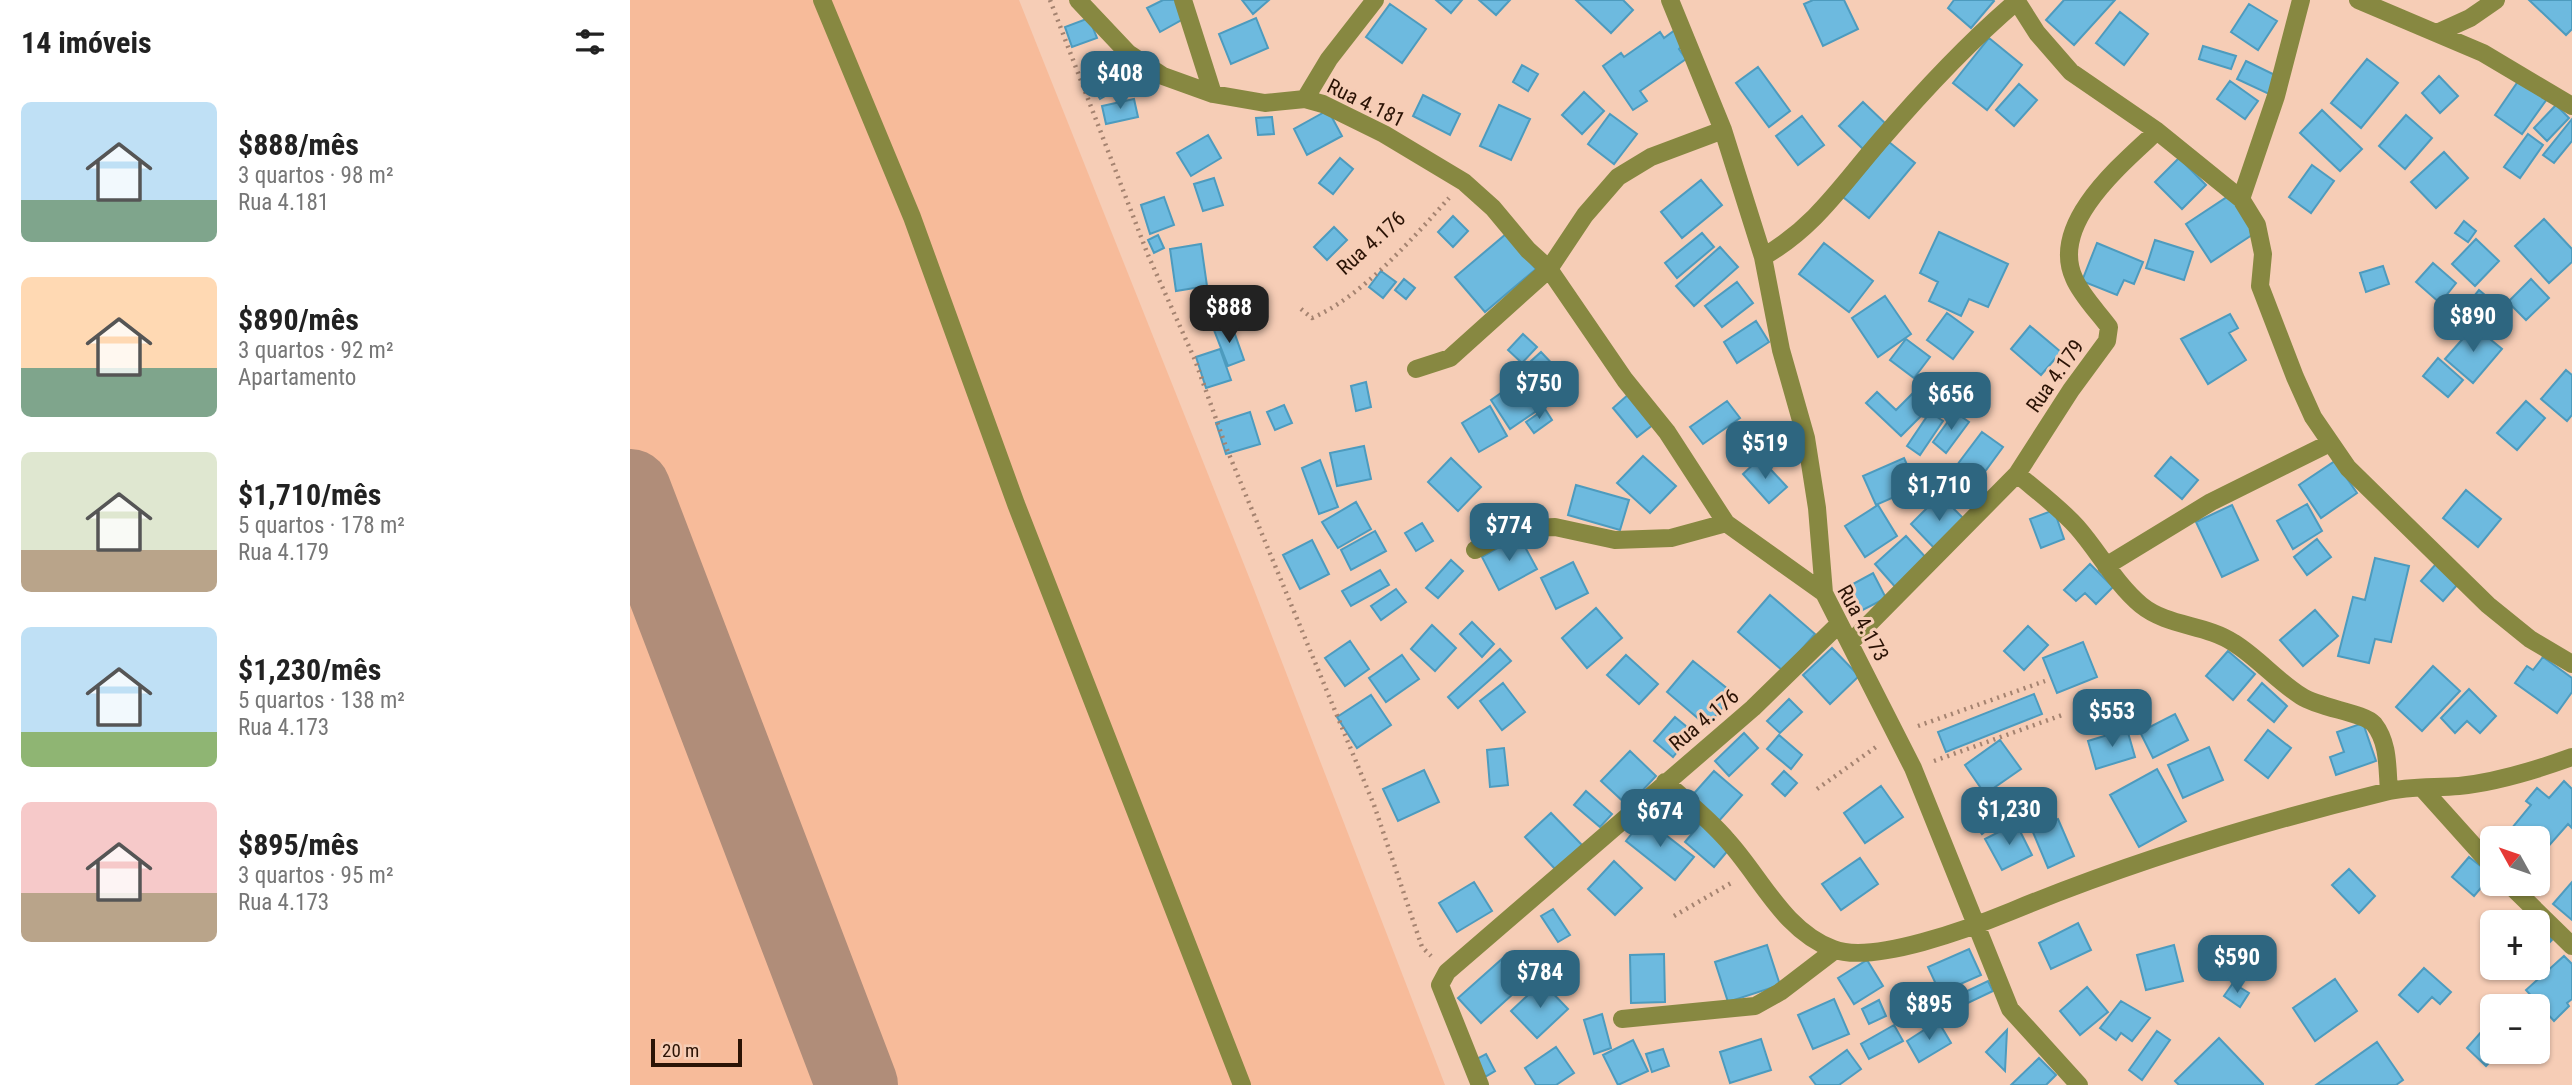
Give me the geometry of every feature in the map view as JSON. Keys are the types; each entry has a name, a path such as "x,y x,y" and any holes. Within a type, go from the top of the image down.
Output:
{"street":[{"path":"822,0 912,217 1016,504 1242,1085"},
{"name":"Rua 4.181","path":"1078,0 1128,53 1163,76 1213,94 1265,103 1306,99 1323,104 1384,134 1464,182"},
{"path":"1183,0 1213,94"},
{"path":"1306,99 1329,59 1375,0"},
{"path":"1670,0 1723,130 1763,257 1781,350 1806,438 1817,508 1824,593"},
{"path":"2241,199 2276,96 2301,0"},
{"path":"2358,0 2483,52 2572,106"},
{"path":"2437,33 2470,18 2496,0"},
{"path":"1763,257 1793,240 1826,208 1940,74 1976,36 2016,1 2037,33 2071,72 2157,131 2241,199 2257,225 2263,254 2260,286 2265,300 2313,417 2330,443 2356,476 2488,605 2530,639 2572,664"},
{"path":"1416,369 1450,358 1549,269 1585,215 1618,177 1651,158 1723,130"},
{"name":"Rua 4.179","path":"1850,643 2017,474 2110,334 2109,327 2073,278 2070,251 2076,224 2087,204 2109,178 2157,131"},
{"name":"Rua 4.173","path":"1464,182 1493,208 1549,269 1625,380 1667,432 1698,485 1726,523 1824,593 1913,768 2010,1009 2079,1085"},
{"path":"2106,566 2211,502 2330,443"},
{"path":"2017,474 2077,527 2106,566 2143,606 2168,620 2218,634 2235,643 2277,681 2304,698 2329,710 2363,715 2382,737 2389,791"},
{"path":"1475,550 1513,529 1555,527 1615,540 1671,538 1726,523"},
{"name":"Rua 4.176","path":"1443,978 1753,708 1838,625"},
{"path":"1665,782 1727,839 1778,906 1807,936 1835,950 1870,951 1930,940 1976,926 2084,881 2185,846 2389,791 2506,778 2572,757"},
{"path":"2423,788 2480,852"},
{"path":"2521,896 2572,946"},
{"path":"1622,1019 1755,1006 1780,992 1835,950"},
{"path":"1443,978 1480,1085"}],"path":[{"path":"1050,0 1149,255 1195,360 1226,447 1378,816 1422,947 1443,978"},
{"name":"Rua 4.176","path":"1301,309 1311,318 1323,313 1374,275 1464,182"},
{"path":"1817,789 1895,733 2045,681"},
{"path":"1913,768 2065,714"},
{"path":"1674,916 1752,871"}],"shaded area":[{"path":"630,0 1019,0 1253,587 1445,1085 630,1085"}],"building":[{"path":"1163,0 1176,0 1185,18 1160,32 1147,8"},
{"path":"1242,0 1269,0 1253,14"},
{"path":"1436,0 1462,0 1451,13"},
{"path":"1479,0 1510,0 1496,15"},
{"path":"1576,0 1623,0 1633,10 1611,33"},
{"path":"1813,0 1844,0 1858,29 1823,46 1804,4"},
{"path":"1954,0 1994,1 1971,28 1948,8"},
{"path":"2064,0 2115,0 2074,45 2046,20"},
{"path":"2529,0 2572,0 2572,29 2566,35"},
{"path":"1390,4 1426,29 1402,63 1366,37"},
{"path":"2249,4 2277,21 2258,50 2231,32"},
{"path":"2120,12 2148,34 2124,65 2096,43"},
{"path":"1089,18 1097,38 1072,47 1065,27"},
{"path":"1256,18 1268,48 1231,64 1219,34"},
{"path":"1675,30 1684,44 1679,49 1686,59 1640,91 1647,101 1633,110 1603,66 1621,53 1624,57 1660,32 1664,38"},
{"path":"1989,38 2022,65 1987,110 1953,83"},
{"path":"2203,46 2236,56 2231,69 2199,59"},
{"path":"2367,59 2398,83 2361,128 2331,103"},
{"path":"2246,61 2277,76 2269,94 2237,79"},
{"path":"1522,65 1538,74 1528,91 1513,82"},
{"path":"1758,67 1790,111 1769,127 1736,83"},
{"path":"1118,69 1126,84 1100,99 1091,84"},
{"path":"2439,76 2458,96 2440,113 2422,93"},
{"path":"2519,80 2547,99 2522,134 2495,115"},
{"path":"2230,81 2258,101 2245,119 2217,99"},
{"path":"2019,84 2037,100 2014,126 1996,110"},
{"path":"1584,92 1604,111 1582,134 1562,115"},
{"path":"1423,95 1460,114 1450,135 1413,116"},
{"path":"1134,99 1138,117 1106,124 1102,106"},
{"path":"1863,102 1886,124 1863,149 1839,126"},
{"path":"1499,105 1530,119 1511,160 1480,146"},
{"path":"2556,105 2569,118 2547,141 2534,128"},
{"path":"1328,110 1342,136 1307,155 1294,129"},
{"path":"2322,110 2362,149 2340,171 2300,133"},
{"path":"1610,114 1637,134 1614,164 1588,144"},
{"path":"2406,115 2432,138 2405,169 2379,146"},
{"path":"1802,116 1824,145 1798,165 1776,136"},
{"path":"1272,117 1274,134 1258,135 1256,118"},
{"path":"2572,119 2572,141 2554,163 2543,155"},
{"path":"2528,134 2543,145 2520,178 2504,167"},
{"path":"1208,135 1221,158 1191,176 1177,153"},
{"path":"1889,142 1915,163 1869,218 1843,197"},
{"path":"2444,152 2468,178 2436,208 2411,182"},
{"path":"1340,158 1353,169 1333,194 1319,183"},
{"path":"2179,158 2206,185 2182,209 2155,182"},
{"path":"2312,165 2334,181 2311,213 2289,197"},
{"path":"1214,178 1223,205 1203,211 1194,184"},
{"path":"1701,180 1722,205 1682,238 1661,212"},
{"path":"2230,195 2255,233 2211,262 2186,224"},
{"path":"1164,197 1174,225 1150,234 1141,205"},
{"path":"1453,216 1468,231 1453,247 1438,232"},
{"path":"2544,219 2572,249 2572,262 2549,283 2515,246"},
{"path":"2464,221 2476,231 2468,242 2455,233"},
{"path":"1334,227 1347,240 1327,260 1314,247"},
{"path":"1939,232 2008,264 1988,307 1969,299 1961,316 1929,301 1938,282 1920,273"},
{"path":"1702,233 1714,247 1677,278 1665,263"},
{"path":"1506,234 1536,269 1485,312 1455,277"},
{"path":"1158,235 1164,248 1154,253 1148,240"},
{"path":"2476,239 2499,261 2475,286 2452,264"},
{"path":"2155,240 2193,252 2184,280 2146,268"},
{"path":"1824,243 1873,281 1849,312 1799,274"},
{"path":"2097,243 2143,262 2134,284 2124,280 2117,295 2082,281"},
{"path":"1201,244 1207,286 1176,291 1170,249"},
{"path":"1720,247 1738,267 1694,306 1676,286"},
{"path":"2433,263 2456,283 2440,303 2416,282"},
{"path":"2383,266 2389,284 2366,292 2360,273"},
{"path":"1381,271 1396,282 1383,298 1369,287"},
{"path":"1404,279 1415,288 1406,299 1395,290"},
{"path":"2531,279 2549,298 2526,320 2508,302"},
{"path":"1737,282 1753,303 1722,327 1705,306"},
{"path":"2479,290 2503,310 2486,330 2463,310"},
{"path":"1885,296 1911,334 1878,357 1852,318"},
{"path":"1947,313 1973,332 1953,359 1927,340"},
{"path":"2230,314 2238,328 2229,333 2246,360 2208,384 2181,339"},
{"path":"1756,321 1769,342 1737,363 1724,342"},
{"path":"1231,323 1244,360 1228,366 1214,330"},
{"path":"2030,326 2061,352 2041,375 2011,349"},
{"path":"2474,326 2502,349 2473,383 2445,359"},
{"path":"1523,334 1537,347 1522,363 1508,350"},
{"path":"1906,339 1930,357 1914,378 1890,360"},
{"path":"1220,349 1231,380 1206,388 1196,357"},
{"path":"1541,352 1560,372 1542,390 1521,370"},
{"path":"2438,358 2463,380 2448,397 2423,376"},
{"path":"2566,370 2572,375 2572,415 2567,421 2541,399"},
{"path":"1521,379 1541,408 1510,429 1491,400"},
{"path":"1366,382 1371,407 1356,411 1351,386"},
{"path":"1918,388 1934,403 1901,436 1866,403 1877,392 1896,410"},
{"path":"1629,394 1654,424 1637,437 1613,408"},
{"path":"1727,401 1740,418 1703,444 1690,427"},
{"path":"2526,401 2545,418 2517,450 2497,433"},
{"path":"1284,405 1292,423 1275,430 1267,412"},
{"path":"1490,406 1507,436 1479,452 1462,423"},
{"path":"1545,409 1552,420 1534,433 1526,422"},
{"path":"1250,412 1260,444 1226,454 1216,423"},
{"path":"1930,412 1943,421 1920,455 1907,446"},
{"path":"1955,412 1969,422 1946,453 1933,442"},
{"path":"1982,432 2003,447 1978,481 1957,465"},
{"path":"1364,446 1371,479 1337,486 1330,453"},
{"path":"1643,456 1676,486 1650,513 1617,483"},
{"path":"2171,457 2198,480 2182,499 2155,476"},
{"path":"1451,458 1481,487 1458,511 1428,482"},
{"path":"1760,458 1787,487 1769,503 1743,474"},
{"path":"1904,458 1917,487 1876,505 1863,476"},
{"path":"1320,460 1338,507 1319,514 1302,468"},
{"path":"2335,461 2357,493 2321,518 2299,485"},
{"path":"1576,485 1629,500 1620,530 1568,515"},
{"path":"2466,490 2501,519 2478,547 2443,518"},
{"path":"1940,495 1968,523 1938,552 1911,524"},
{"path":"1356,502 1371,529 1338,548 1322,522"},
{"path":"2307,504 2322,531 2293,549 2277,521"},
{"path":"1878,505 1897,536 1865,557 1845,526"},
{"path":"2232,505 2258,560 2222,577 2196,522"},
{"path":"2054,510 2064,539 2041,548 2030,519"},
{"path":"1422,523 1433,541 1416,551 1405,533"},
{"path":"1375,531 1386,551 1351,570 1341,550"},
{"path":"1519,536 1537,569 1499,590 1482,557"},
{"path":"1906,536 1929,561 1897,589 1875,564"},
{"path":"2317,539 2331,557 2307,575 2294,557"},
{"path":"1312,540 1329,574 1300,589 1283,555"},
{"path":"2375,558 2409,566 2391,642 2375,639 2369,663 2338,656 2353,597 2365,600"},
{"path":"1451,560 1463,571 1438,598 1426,588"},
{"path":"1573,562 1588,593 1556,609 1541,578"},
{"path":"2090,564 2113,587 2096,604 2085,593 2076,601 2064,590"},
{"path":"2436,564 2458,584 2443,601 2421,581"},
{"path":"1380,570 1389,585 1351,606 1342,591"},
{"path":"1873,573 1886,598 1855,614 1842,590"},
{"path":"1396,589 1406,602 1381,620 1371,606"},
{"path":"1770,595 1815,634 1783,671 1738,632"},
{"path":"1596,608 1622,638 1587,668 1562,638"},
{"path":"2315,610 2338,636 2303,666 2280,640"},
{"path":"1472,622 1494,644 1482,657 1460,634"},
{"path":"1432,625 1456,648 1435,671 1411,649"},
{"path":"2028,626 2048,645 2024,670 2004,651"},
{"path":"1350,641 1369,669 1345,686 1325,658"},
{"path":"2083,642 2097,677 2057,693 2043,658"},
{"path":"1832,648 1859,676 1830,704 1803,675"},
{"path":"1500,649 1511,661 1458,708 1448,697"},
{"path":"2228,651 2255,674 2233,700 2206,676"},
{"path":"1402,655 1419,679 1386,702 1369,678"},
{"path":"1626,655 1658,684 1639,704 1607,675"},
{"path":"2543,657 2572,678 2572,692 2557,713 2515,683 2527,666 2533,670"},
{"path":"1693,661 1734,694 1707,726 1667,692"},
{"path":"2433,666 2460,691 2422,731 2396,707"},
{"path":"1503,683 1525,712 1502,730 1480,701"},
{"path":"2262,683 2287,706 2274,722 2248,700"},
{"path":"2469,689 2496,716 2480,733 2467,721 2455,733 2441,718"},
{"path":"2034,694 2042,714 1946,752 1938,732"},
{"path":"1371,695 1391,725 1357,748 1337,717"},
{"path":"1789,699 1802,712 1780,733 1767,721"},
{"path":"2175,714 2188,740 2153,758 2140,732"},
{"path":"1675,717 1693,732 1673,757 1654,741"},
{"path":"2363,723 2376,761 2336,775 2330,757 2344,752 2337,732"},
{"path":"2127,729 2135,757 2096,769 2088,741"},
{"path":"2268,730 2291,748 2268,778 2245,760"},
{"path":"1744,733 1758,748 1729,776 1715,761"},
{"path":"1779,735 1802,755 1791,769 1767,749"},
{"path":"2000,740 2021,769 1985,794 1965,765"},
{"path":"2209,747 2223,780 2183,798 2168,765"},
{"path":"1504,748 1508,785 1490,787 1487,750"},
{"path":"1630,751 1656,776 1628,806 1601,781"},
{"path":"2157,769 2186,821 2139,847 2110,795"},
{"path":"1424,770 1439,802 1398,821 1383,789"},
{"path":"1714,771 1742,795 1717,823 1689,799"},
{"path":"1784,771 1797,783 1785,796 1772,784"},
{"path":"2564,781 2572,789 2572,828 2568,824 2550,844 2550,826 2514,826 2531,805 2526,801 2537,788 2549,798"},
{"path":"1881,786 1903,817 1865,843 1844,813"},
{"path":"1586,791 1612,814 1600,827 1574,805"},
{"path":"2003,798 2013,809 1982,834 1973,822"},
{"path":"1551,813 1582,845 1556,870 1525,837"},
{"path":"1644,818 1694,857 1675,880 1626,841"},
{"path":"2058,819 2074,856 2048,868 2032,830"},
{"path":"1701,823 1730,848 1714,867 1685,842"},
{"path":"2016,823 2032,855 2002,870 1985,839"},
{"path":"2469,857 2480,866 2480,889 2474,896 2452,877"},
{"path":"1860,858 1878,884 1841,910 1822,884"},
{"path":"1614,861 1642,888 1615,915 1588,889"},
{"path":"2349,869 2375,896 2359,913 2332,885"},
{"path":"1474,882 1492,911 1457,932 1439,903"},
{"path":"2572,882 2572,920 2553,904"},
{"path":"1553,909 1570,935 1558,942 1541,916"},
{"path":"2078,923 2091,950 2051,969 2039,943"},
{"path":"1767,945 1780,985 1728,1002 1715,962"},
{"path":"2174,945 2183,981 2146,990 2137,955"},
{"path":"1969,949 1981,975 1940,993 1928,967"},
{"path":"1664,954 1665,1002 1631,1003 1630,955"},
{"path":"2564,956 2572,964 2572,999 2567,1003 2569,1006 2554,1021 2550,1017 2550,994 2530,994 2526,990 2537,980 2550,980 2550,969"},
{"path":"1503,958 1525,983 1481,1023 1458,998"},
{"path":"1867,960 1883,986 1854,1004 1838,978"},
{"path":"2424,968 2451,992 2440,1004 2432,997 2418,1012 2399,995"},
{"path":"2335,979 2357,1011 2315,1041 2293,1008"},
{"path":"1988,981 1993,991 1949,1012 1944,1002"},
{"path":"1542,982 1568,1009 1537,1038 1511,1011"},
{"path":"2233,983 2249,993 2240,1007 2224,996"},
{"path":"2087,987 2108,1012 2080,1035 2060,1011"},
{"path":"1834,999 1849,1034 1813,1049 1798,1015"},
{"path":"1879,1000 1886,1016 1869,1024 1862,1009"},
{"path":"2121,1001 2150,1018 2132,1041 2121,1033 2116,1040 2100,1028"},
{"path":"1602,1014 1611,1048 1594,1054 1584,1020"},
{"path":"1938,1021 1951,1043 1919,1062 1907,1041"},
{"path":"1894,1025 1903,1041 1869,1059 1861,1044"},
{"path":"2007,1030 2005,1071 1986,1052"},
{"path":"2157,1031 2170,1040 2142,1080 2129,1070"},
{"path":"2480,1033 2480,1060 2467,1048"},
{"path":"2219,1038 2263,1085 2179,1085 2175,1081"},
{"path":"1761,1039 1771,1070 1730,1083 1720,1052"},
{"path":"1633,1040 1648,1071 1618,1085 1603,1055"},
{"path":"2377,1042 2403,1080 2396,1085 2316,1085"},
{"path":"1556,1047 1574,1073 1556,1085 1536,1085 1525,1068"},
{"path":"1663,1049 1669,1066 1652,1072 1646,1054"},
{"path":"1847,1050 1861,1069 1839,1085 1816,1085 1810,1077"},
{"path":"1486,1054 1495,1071 1478,1081 1469,1063"},
{"path":"2039,1058 2056,1075 2046,1085 2011,1085"}],"taxiway":[{"path":"630,490 857,1085"}]}
